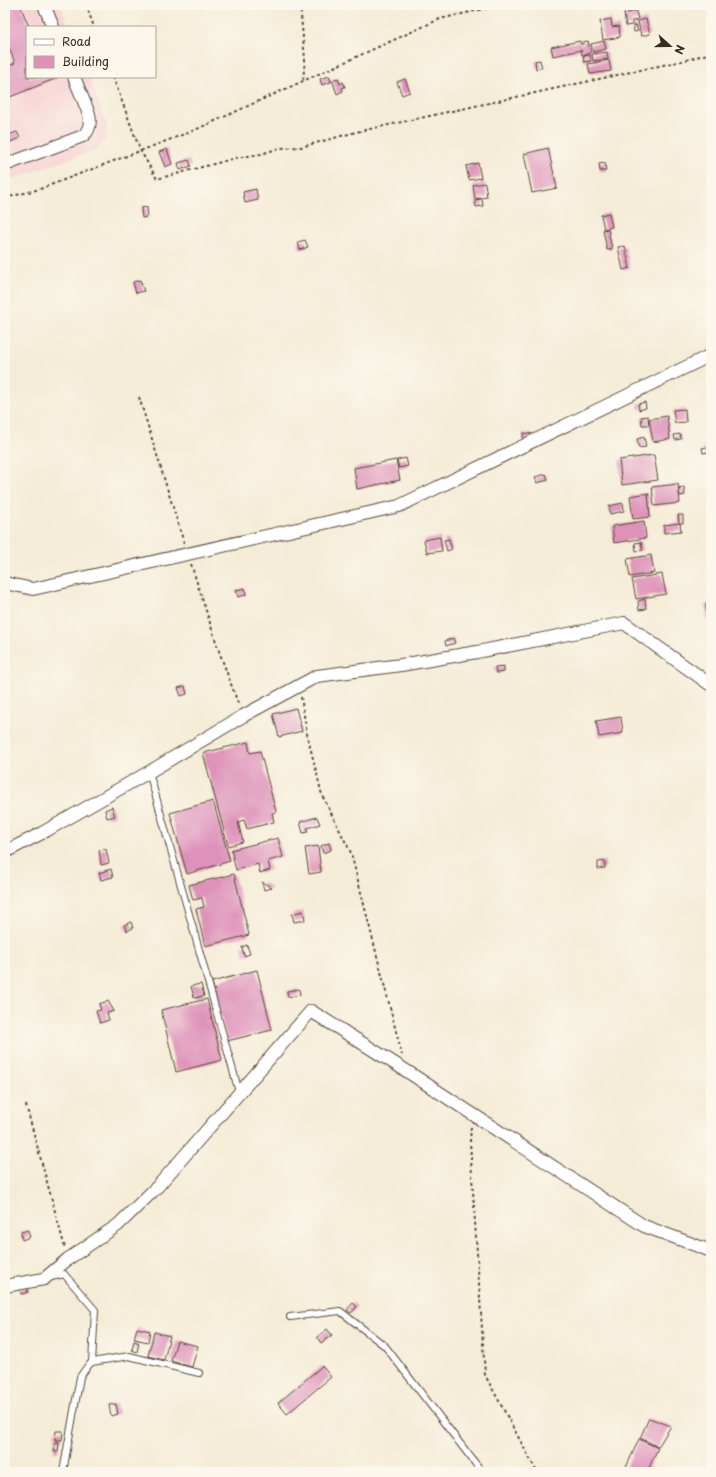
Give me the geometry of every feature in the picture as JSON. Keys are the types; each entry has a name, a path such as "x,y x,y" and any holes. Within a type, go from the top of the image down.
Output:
{"street":[{"path":"44,5 53,26"},
{"path":"5,165 83,136 87,133 91,121 90,114 74,78"},
{"path":"5,583 33,589 399,506 711,355"},
{"path":"5,852 42,833 150,772 243,716 317,676 401,665 477,652 624,623 711,684"},
{"path":"5,1286 44,1279 68,1259 118,1225 152,1192 311,1011 405,1070 644,1226 711,1251"}],"lane":[{"path":"150,772 239,1092"},
{"path":"44,1279 64,1274 95,1310 92,1362"},
{"path":"290,1317 340,1311 384,1346 482,1472"},
{"path":"63,1472 80,1377 92,1362 129,1356 199,1373"}],"path":[{"path":"86,5 94,26"},
{"path":"300,5 305,59 303,81"},
{"path":"5,198 40,189 195,130 440,19 501,5"},
{"path":"113,78 140,150 157,179 236,158 261,154 280,148 302,147 356,132 686,60 711,53"},
{"path":"299,686 307,734 322,794 351,853 405,1070"},
{"path":"26,1105 68,1259"},
{"path":"472,1114 471,1155 485,1375 538,1472"}],"shaded area":[{"path":"5,5 60,5 69,26 26,26 26,78 89,78 107,125 106,138 97,149 5,182"}],"building":[{"path":"5,5 20,5 29,26 26,26 26,78 57,78 5,99 5,67 15,63 5,37"},
{"path":"636,11 638,20 632,21 632,25 626,26 624,14"},
{"path":"611,19 612,27 619,26 620,37 603,40 600,21"},
{"path":"646,19 650,34 641,36 638,21"},
{"path":"636,25 638,31 634,32 633,26"},
{"path":"580,41 581,44 583,44 583,42 588,41 591,53 582,55 581,50 553,56 551,47"},
{"path":"604,41 606,49 593,52 591,44"},
{"path":"607,52 608,59 593,61 592,54"},
{"path":"590,55 591,61 584,62 583,56"},
{"path":"540,60 542,68 536,69 535,61"},
{"path":"609,60 611,71 590,74 588,64"},
{"path":"329,76 331,82 322,85 320,79"},
{"path":"338,78 340,84 343,82 345,87 342,88 343,91 337,94 332,80"},
{"path":"405,79 410,92 402,95 397,82"},
{"path":"17,132 20,138 5,144 5,136"},
{"path":"548,148 557,188 532,193 524,154"},
{"path":"167,149 172,164 165,167 159,152"},
{"path":"189,160 191,166 180,170 178,163"},
{"path":"478,163 481,178 469,180 466,166"},
{"path":"605,163 606,171 600,171 599,164"},
{"path":"485,183 487,197 475,199 473,185"},
{"path":"256,189 258,200 245,203 243,192"},
{"path":"482,199 483,206 476,207 475,200"},
{"path":"147,207 148,217 142,218 141,208"},
{"path":"609,213 612,227 604,229 601,215"},
{"path":"608,229 612,249 607,250 603,230"},
{"path":"305,240 308,247 300,250 298,242"},
{"path":"625,246 630,268 623,270 618,247"},
{"path":"140,280 144,291 136,293 133,282"},
{"path":"645,402 646,408 639,410 638,404"},
{"path":"685,409 686,422 675,423 673,410"},
{"path":"648,416 649,425 642,425 641,417"},
{"path":"667,416 670,439 653,442 649,419"},
{"path":"523,433 533,434 533,441 523,441"},
{"path":"680,434 681,439 675,440 674,435"},
{"path":"644,437 646,447 639,448 637,439"},
{"path":"708,447 708,452 703,453 702,448"},
{"path":"654,455 658,480 622,485 619,460"},
{"path":"406,458 408,466 399,468 397,460"},
{"path":"396,460 400,480 357,489 354,468"},
{"path":"546,474 548,480 537,483 535,477"},
{"path":"678,484 680,503 654,506 652,487"},
{"path":"684,487 685,495 680,496 679,488"},
{"path":"648,493 650,517 633,519 630,496"},
{"path":"623,503 624,511 610,514 609,506"},
{"path":"678,515 683,515 683,523 679,523"},
{"path":"644,521 646,538 614,543 612,526"},
{"path":"680,523 681,531 664,533 664,525"},
{"path":"440,537 442,551 427,553 424,540"},
{"path":"449,539 452,549 447,551 444,540"},
{"path":"641,542 643,550 636,551 635,543"},
{"path":"651,555 654,573 630,577 627,559"},
{"path":"662,574 666,594 636,599 632,579"},
{"path":"245,588 246,595 238,597 236,590"},
{"path":"645,599 646,609 639,610 638,601"},
{"path":"706,604 711,604 711,620 707,620"},
{"path":"453,638 455,643 446,646 445,641"},
{"path":"504,666 504,672 496,673 495,667"},
{"path":"185,686 187,694 181,696 178,688"},
{"path":"296,708 302,731 279,737 273,714"},
{"path":"621,717 623,733 599,737 596,721"},
{"path":"248,742 250,753 260,751 276,812 272,813 274,822 247,829 244,820 238,822 243,842 228,846 203,753"},
{"path":"213,801 230,861 187,874 170,813"},
{"path":"112,807 115,816 107,818 105,810"},
{"path":"317,817 320,824 307,828 308,832 303,833 300,822"},
{"path":"278,838 283,857 268,861 270,870 260,873 258,864 236,870 231,850"},
{"path":"329,843 331,850 323,853 321,846"},
{"path":"318,846 321,872 309,874 305,848"},
{"path":"106,849 109,863 101,865 99,850"},
{"path":"605,861 605,868 598,869 598,862"},
{"path":"111,869 113,877 101,880 99,873"},
{"path":"234,874 249,935 205,946 196,909 204,907 202,898 193,900 189,885"},
{"path":"262,882 272,888 264,890"},
{"path":"303,911 305,920 294,922 292,914"},
{"path":"131,922 133,928 127,931 124,925"},
{"path":"247,945 250,954 244,956 242,947"},
{"path":"257,970 272,1030 227,1041 212,982"},
{"path":"201,984 204,996 194,998 191,986"},
{"path":"299,989 300,995 288,997 287,991"},
{"path":"207,999 222,1060 176,1072 161,1010"},
{"path":"108,1001 114,1011 107,1013 109,1020 100,1023 96,1011 101,1010 99,1004"},
{"path":"28,1230 30,1237 22,1240 21,1232"},
{"path":"27,1287 28,1292 21,1294 20,1288"},
{"path":"353,1303 357,1307 351,1313 347,1310"},
{"path":"137,1328 150,1331 148,1342 134,1339"},
{"path":"327,1329 332,1335 321,1343 317,1337"},
{"path":"154,1332 170,1336 164,1360 148,1356"},
{"path":"134,1341 139,1343 137,1352 132,1350"},
{"path":"177,1341 198,1346 192,1367 171,1361"},
{"path":"322,1366 331,1377 287,1414 278,1403"},
{"path":"116,1404 118,1414 111,1416 109,1405"},
{"path":"649,1418 671,1426 658,1447 640,1438"},
{"path":"56,1431 63,1431 62,1440 55,1440"},
{"path":"639,1439 658,1448 647,1472 624,1472"},
{"path":"55,1443 59,1443 58,1452 54,1452"}]}
